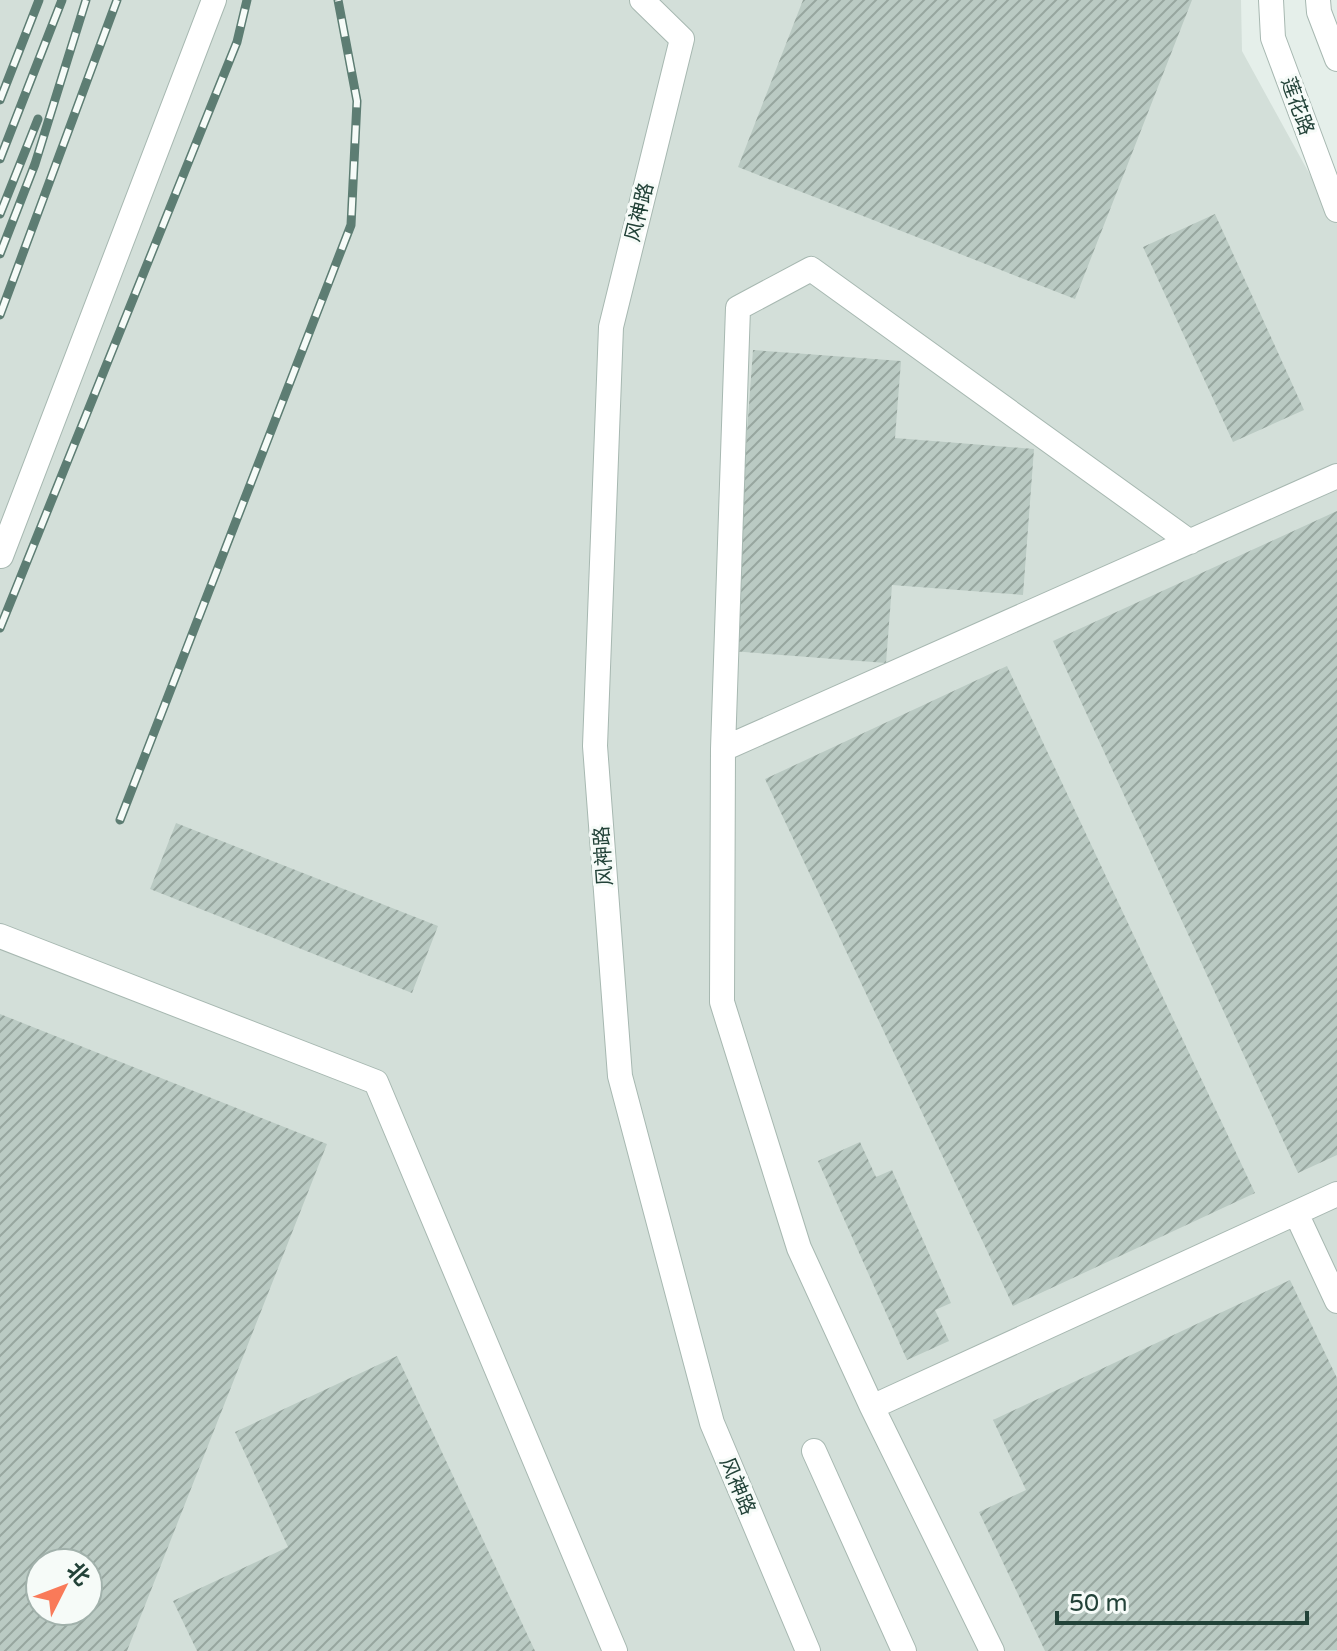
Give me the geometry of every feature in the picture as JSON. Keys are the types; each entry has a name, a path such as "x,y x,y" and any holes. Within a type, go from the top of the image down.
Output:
{"street":[{"path":"1,556 214,0"},
{"name":"风神路","path":"642,0 682,39 611,327 595,746 620,1076 712,1423 808,1651"},
{"name":"莲花路","path":"1271,0 1273,38 1337,210"},
{"path":"1318,0 1319,12 1337,59"},
{"path":"992,1651 872,1407 799,1248 722,1002 723,749 738,308 811,269 1190,542"},
{"path":"723,749 1337,476"},
{"path":"0,936 376,1082 615,1651"},
{"path":"872,1407 1337,1194"},
{"path":"1296,1213 1337,1301"},
{"path":"814,1451 904,1651"}],"shaded area":[{"path":"0,0 1241,0 1242,51 1337,224 1337,1651 0,1651"}],"building":[{"path":"803,0 1192,0 1075,299 738,167"},
{"path":"1215,214 1304,410 1233,442 1143,247"},
{"path":"753,350 901,361 895,438 1034,449 1023,595 892,585 886,663 731,651"},
{"path":"1337,511 1337,1155 1298,1173 1053,641"},
{"path":"1007,666 1255,1193 1013,1306 765,779"},
{"path":"176,823 438,926 412,993 150,889"},
{"path":"0,1014 327,1144 127,1651 0,1651"},
{"path":"860,1142 876,1177 892,1170 951,1303 935,1310 949,1341 907,1360 818,1161"},
{"path":"1290,1280 1337,1378 1337,1650 1045,1651 979,1512 1026,1490 993,1420"},
{"path":"397,1356 535,1651 197,1651 173,1601 288,1547 235,1432"}],"railway":[{"path":"0,100 39,0"},
{"path":"0,159 62,0"},
{"path":"0,254 35,164 86,0"},
{"path":"0,315 117,0"},
{"path":"0,628 237,42 247,0"},
{"path":"120,820 351,225 357,101 338,0"},
{"path":"0,214 38,119"}]}
